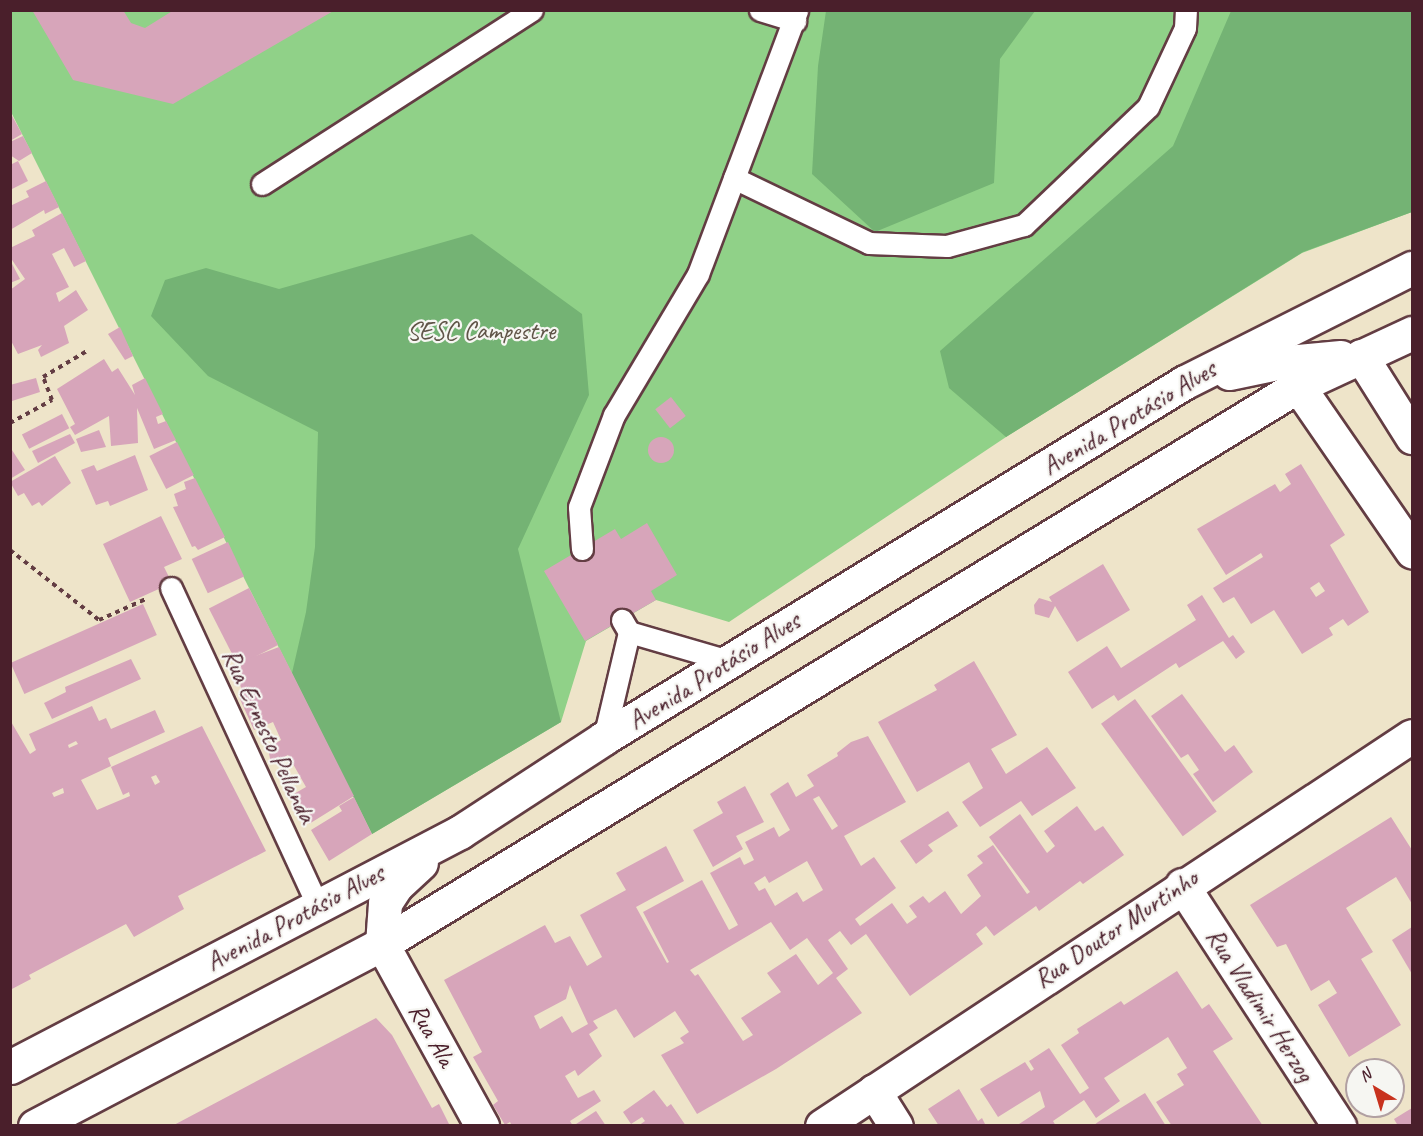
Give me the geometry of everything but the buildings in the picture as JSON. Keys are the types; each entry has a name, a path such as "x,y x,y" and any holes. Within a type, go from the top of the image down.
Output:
{"main road":[{"name":"Avenida Protásio Alves","path":"10,1067 460,832 604,738 1185,382 1413,268"},
{"path":"35,1125 382,944 1298,386 1413,333"},
{"path":"1185,382 1276,363 1360,356"},
{"path":"1360,356 1413,437"},
{"path":"1298,386 1413,551"},
{"name":"Rua Doutor Murtinho","path":"822,1125 1182,885 1413,736"},
{"path":"382,944 385,903 396,886 460,832"},
{"name":"Rua Vladimir Herzog","path":"1182,885 1339,1125"},
{"name":"Rua Ala","path":"382,944 482,1125"},
{"path":"874,1091 896,1125"}],"lane":[{"path":"262,184 532,10"},
{"path":"582,549 579,507 615,416 698,274 796,16 760,10"},
{"path":"734,178 869,243 946,246 1024,225 1148,107 1185,28 1186,10"},
{"name":"Rua Ernesto Pellanda","path":"171,588 318,906"},
{"path":"604,738 625,626 729,661"}],"path":[{"path":"10,423 52,400 43,377 87,351"},
{"path":"10,550 99,620 171,588"}],"green space":[{"name":"SESC Campestre","path":"11,11 1412,11 1412,212 1302,253 1006,437 729,622 656,600 586,641 561,722 372,834 11,112"},
{"path":"826,11 1035,11 1000,59 994,183 875,232 812,174 818,66"},
{"path":"1231,11 1412,11 1412,212 1303,252 1006,437 949,388 940,351 1173,146"},
{"path":"472,234 582,314 589,395 518,549 561,722 372,834 292,673 306,612 315,547 318,432 208,376 151,316 165,280 206,268 279,289"}]}
